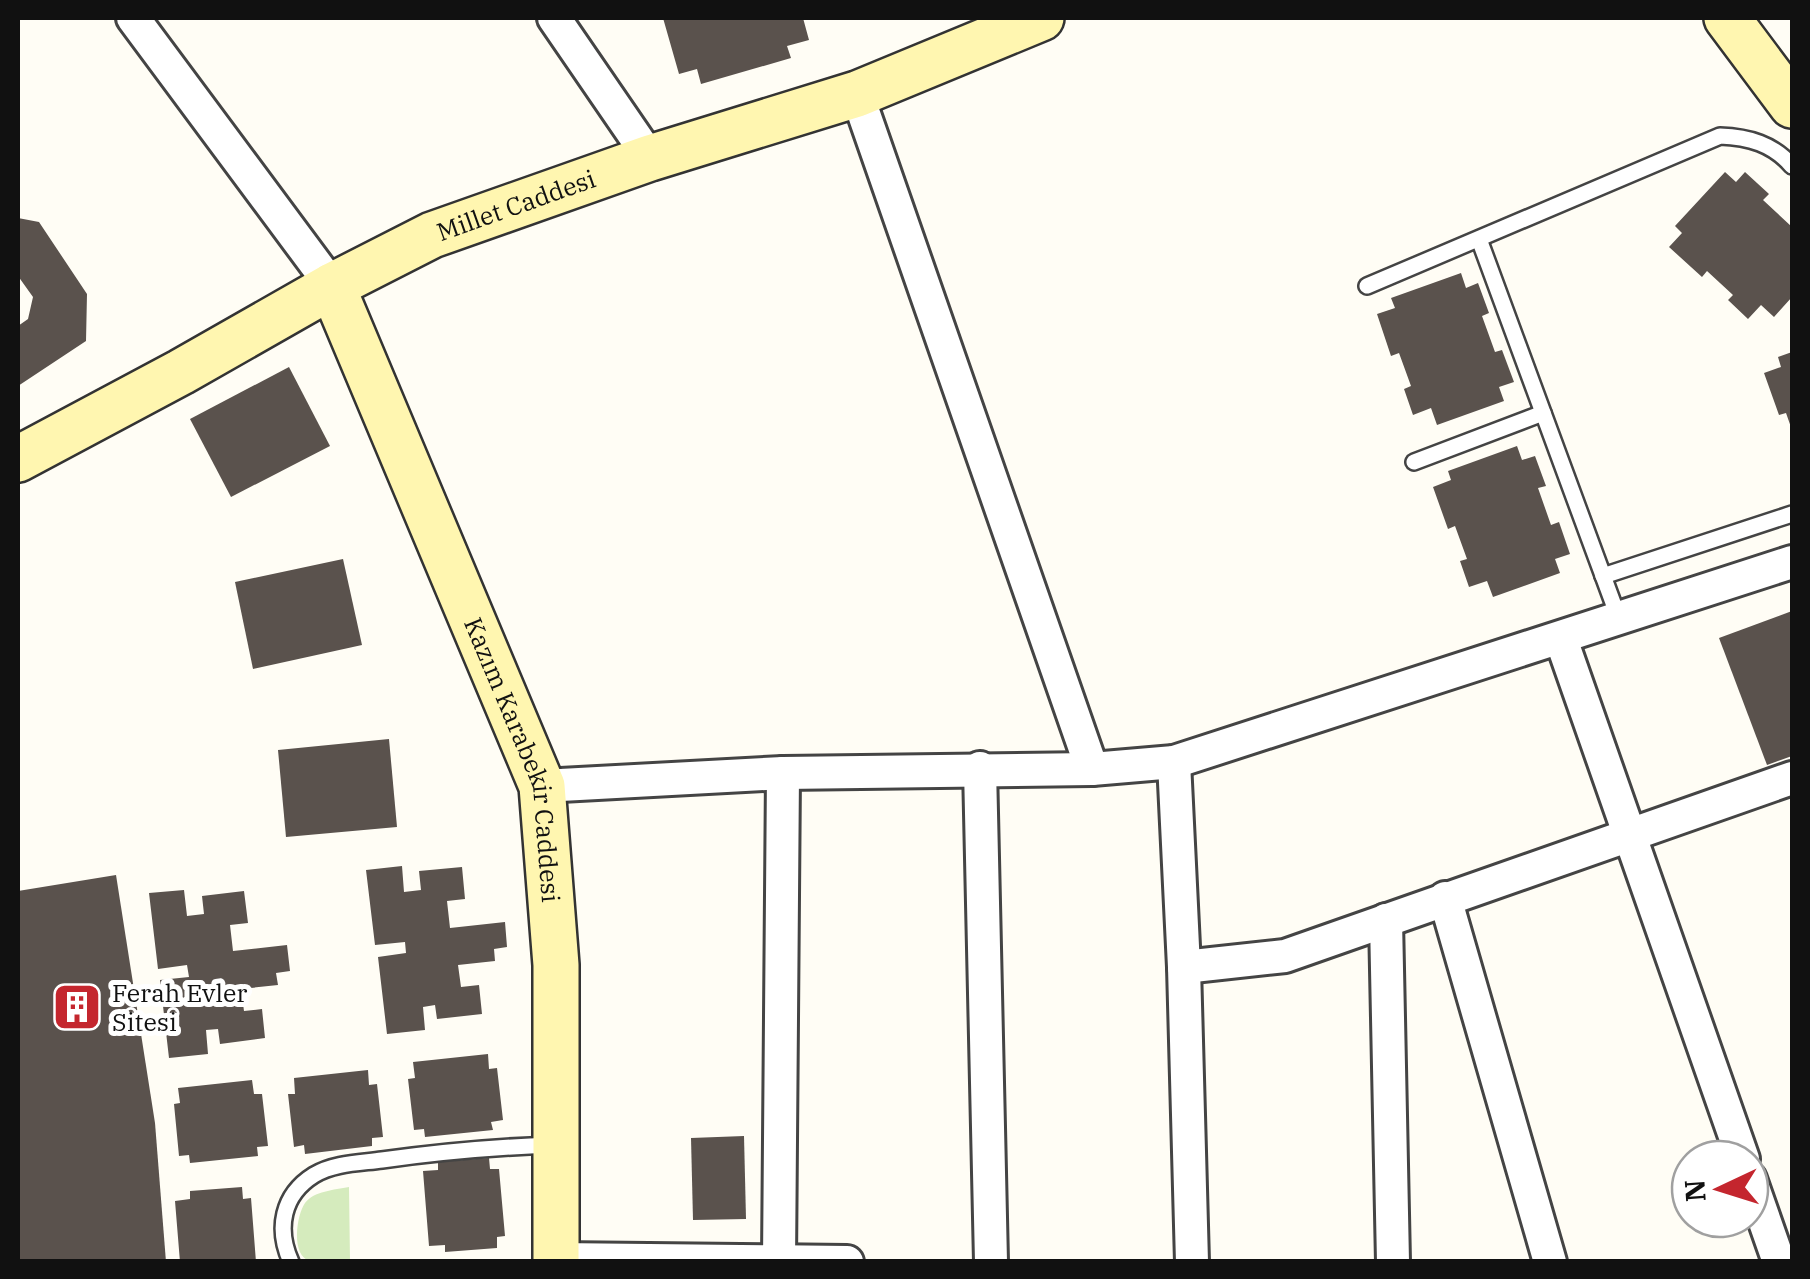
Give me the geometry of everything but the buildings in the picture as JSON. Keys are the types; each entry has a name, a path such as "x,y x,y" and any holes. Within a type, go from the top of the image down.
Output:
{"street":[{"path":"134,18 332,286"},
{"path":"554,18 650,158"},
{"name":"Millet Caddesi","path":"18,459 332,286 432,236 650,158 857,94 1042,18"},
{"path":"1727,18 1792,105"},
{"path":"857,94 1092,769"},
{"name":"Kazım Karabekir Caddesi","path":"332,286 542,786 556,965 556,1260"},
{"path":"542,786 783,773 1092,769 1174,762 1792,562"},
{"path":"1561,638 1736,1139"},
{"path":"1174,762 1192,1262"},
{"path":"980,768 991,1262"},
{"path":"779,1260 783,773"},
{"path":"1184,967 1285,956 1792,778"},
{"path":"1446,898 1550,1262"},
{"path":"1386,920 1393,1262"},
{"path":"556,1260 847,1262"}],"lane":[{"path":"1368,286 1720,136 1755,140 1792,166"},
{"path":"1479,239 1619,620"},
{"path":"1414,462 1543,413"},
{"path":"1603,576 1792,514"},
{"path":"291,1262 282,1242 283,1212 302,1184 325,1170 472,1148 556,1145"}],"green space":[{"path":"349,1187 350,1261 319,1263 304,1258 297,1235 305,1203 319,1193"}],"place":[{"name":"Ferah Evler Sitesi","path":"77,1007"}]}
